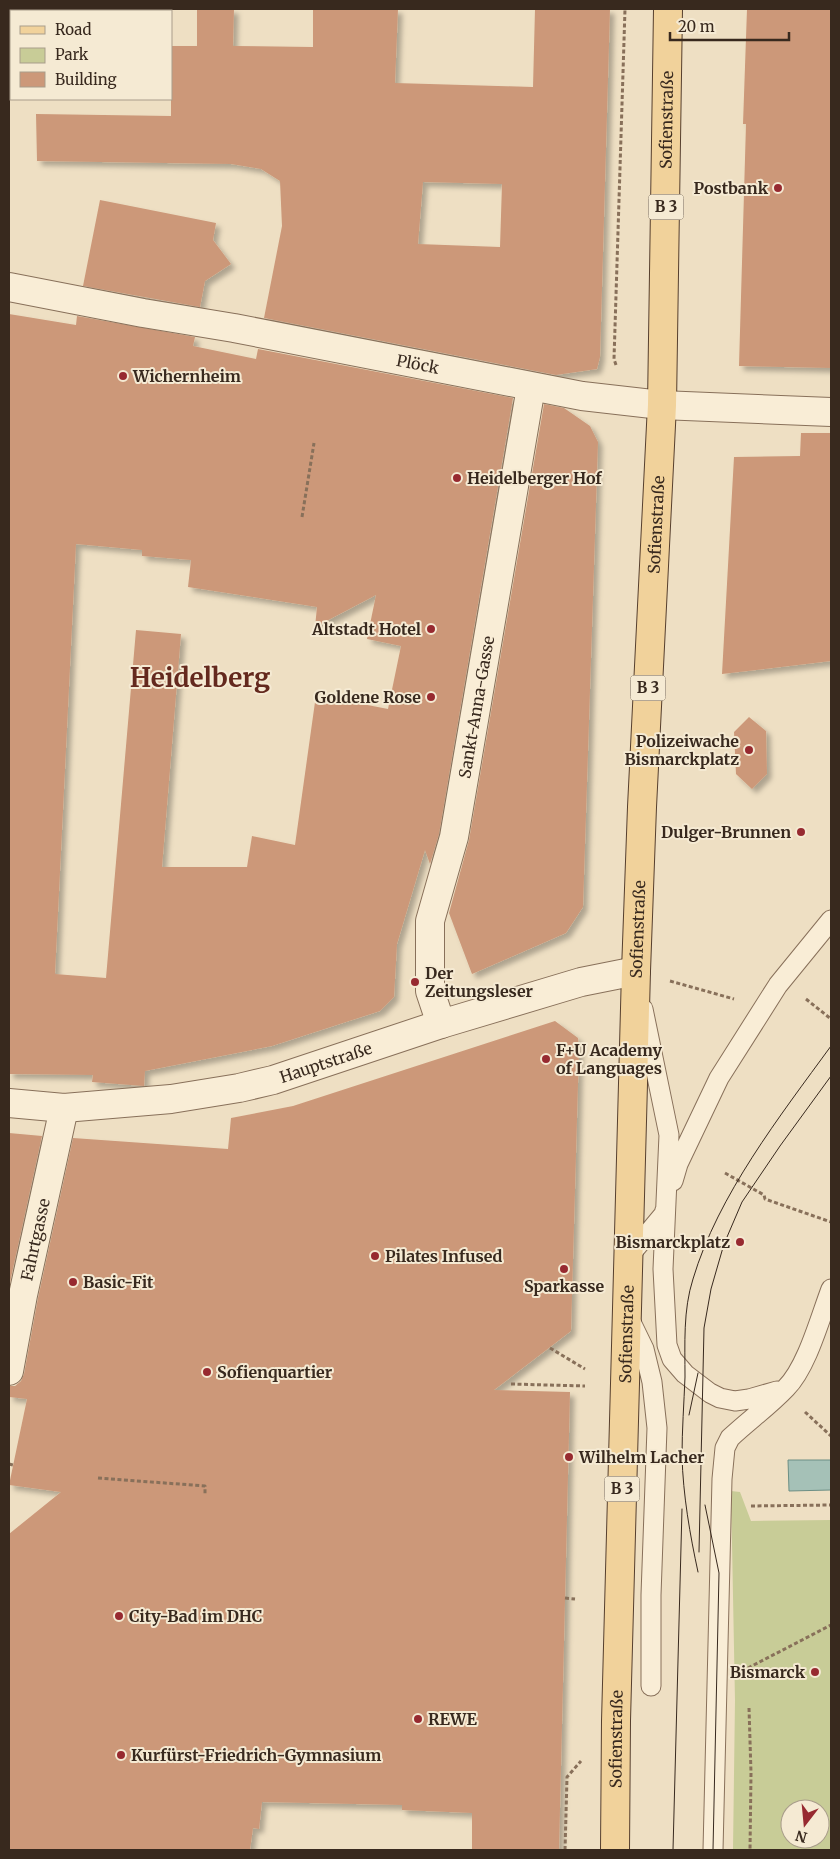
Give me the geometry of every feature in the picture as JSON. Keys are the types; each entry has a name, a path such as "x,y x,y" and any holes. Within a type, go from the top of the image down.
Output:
{"main road":[{"name":"Sofienstraße","path":"615,1850 616,1722 636,971 661,405 668,9"}],"street":[{"name":"Plöck","path":"9,287 143,313 234,328 582,396 661,405 831,412"},
{"name":"Sankt-Anna-Gasse","path":"440,1024 430,991 430,921 454,837 531,387"},
{"name":"Hauptstraße","path":"9,1103 64,1108 171,1100 239,1088 273,1080 440,1024 581,982 636,971"},
{"name":"Fahrtgasse","path":"9,1372 23,1295 64,1108"}],"lane":[{"path":"629,1256 664,1214 678,1164 719,1078 778,985 831,920"},
{"path":"636,971 668,1135 664,1214 664,1288 667,1345 672,1359 685,1374 720,1398 735,1401 749,1399 767,1396 786,1388"},
{"path":"712,1850 721,1507 725,1448 730,1438 786,1388 803,1362 831,1290"},
{"path":"627,1313 644,1349 652,1382 657,1428 650,1686"}],"path":[{"path":"614,360 625,9"},
{"path":"302,517 314,443"},
{"path":"636,971 735,999 738,995"},
{"path":"725,1173 764,1195 765,1199 831,1222"},
{"path":"550,1348 585,1369"},
{"path":"512,1384 585,1386"},
{"path":"804,1412 831,1436"},
{"path":"98,1478 206,1486 204,1494"},
{"path":"748,1506 831,1504"},
{"path":"565,1598 575,1599"},
{"path":"745,1670 831,1625"},
{"path":"565,1850 567,1776"}],"green space":[{"path":"731,1491 740,1492 751,1521 831,1520 831,1850 733,1850 735,1700"}],"water":[{"path":"788,1460 831,1460 831,1490 789,1491"}],"building":[{"path":"197,9 234,9 233,46 313,47 313,9 398,9 395,83 533,87 535,9 610,9 600,357 597,369 556,375 264,318 282,226 280,181 261,169 231,164 37,161 36,114 171,116 172,46 197,46","holes":["423,182 502,184 500,247 418,244"]},
{"path":"747,9 831,9 831,368 739,366 746,124 743,124"},
{"path":"100,200 216,223 213,240 231,264 205,281 200,307 83,286"},
{"path":"9,314 76,325 77,316 195,337 193,346 256,359 258,349 513,398 439,834 430,864 425,850 397,944 394,997 380,1011 272,1046 145,1071 144,1086 92,1082 93,1075 9,1074","holes":["76,544 142,550 142,556 191,560 188,587 317,607 315,627 376,595 367,639 401,646 388,709 316,695 295,845 252,836 247,867 162,867 181,634 136,630 106,978 55,974"]},
{"path":"544,404 564,408 590,426 598,442 583,907 566,933 472,974 449,913 469,840"},
{"path":"801,433 831,433 831,661 722,674 734,457 800,456"},
{"name":"Polizeiwache Bismarckplatz","path":"749,717 766,731 767,774 752,789 736,774 734,732"},
{"path":"555,1021 578,1038 579,1048 571,1331 494,1390 570,1392 559,1850 472,1850 472,1813 402,1810 402,1805 262,1802 259,1829 253,1828 250,1850 9,1850 9,1534 61,1492 9,1485 27,1399 9,1397 9,1386 15,1386 21,1381 24,1374 38,1298 73,1138 228,1149 231,1118 293,1106"},
{"path":"9,1133 42,1136 9,1287"}],"tram line":[{"path":"698,1572 687,1515 682,1456 685,1327 693,1279 704,1248 734,1187 752,1157 831,1046"},
{"path":"699,1552 704,1328 711,1289 724,1244 742,1202 831,1076"},
{"path":"689,1415 698,1373"},
{"path":"705,1505 719,1573 713,1850"},
{"path":"673,1850 682,1509"}],"place":[{"name":"Postbank","path":"778,188"},
{"name":"Wichernheim","path":"123,376"},
{"name":"Heidelberger Hof","path":"457,478"},
{"name":"Altstadt Hotel","path":"431,629"},
{"name":"Goldene Rose","path":"431,697"},
{"name":"Polizeiwache Bismarckplatz","path":"749,750"},
{"name":"Dulger-Brunnen","path":"801,832"},
{"name":"Der Zeitungsleser","path":"415,982"},
{"name":"F+U Academy of Languages","path":"546,1059"},
{"name":"Bismarckplatz","path":"740,1242"},
{"name":"Pilates Infused","path":"375,1256"},
{"name":"Sparkasse","path":"564,1269"},
{"name":"Basic-Fit","path":"73,1282"},
{"name":"Sofienquartier","path":"207,1372"},
{"name":"Wilhelm Lacher","path":"569,1457"},
{"name":"City-Bad im DHC","path":"119,1616"},
{"name":"Bismarck","path":"815,1672"},
{"name":"REWE","path":"418,1719"},
{"name":"Kurfürst-Friedrich-Gymnasium","path":"121,1755"}],"district":[{"name":"Heidelberg","path":"200,678"}]}
